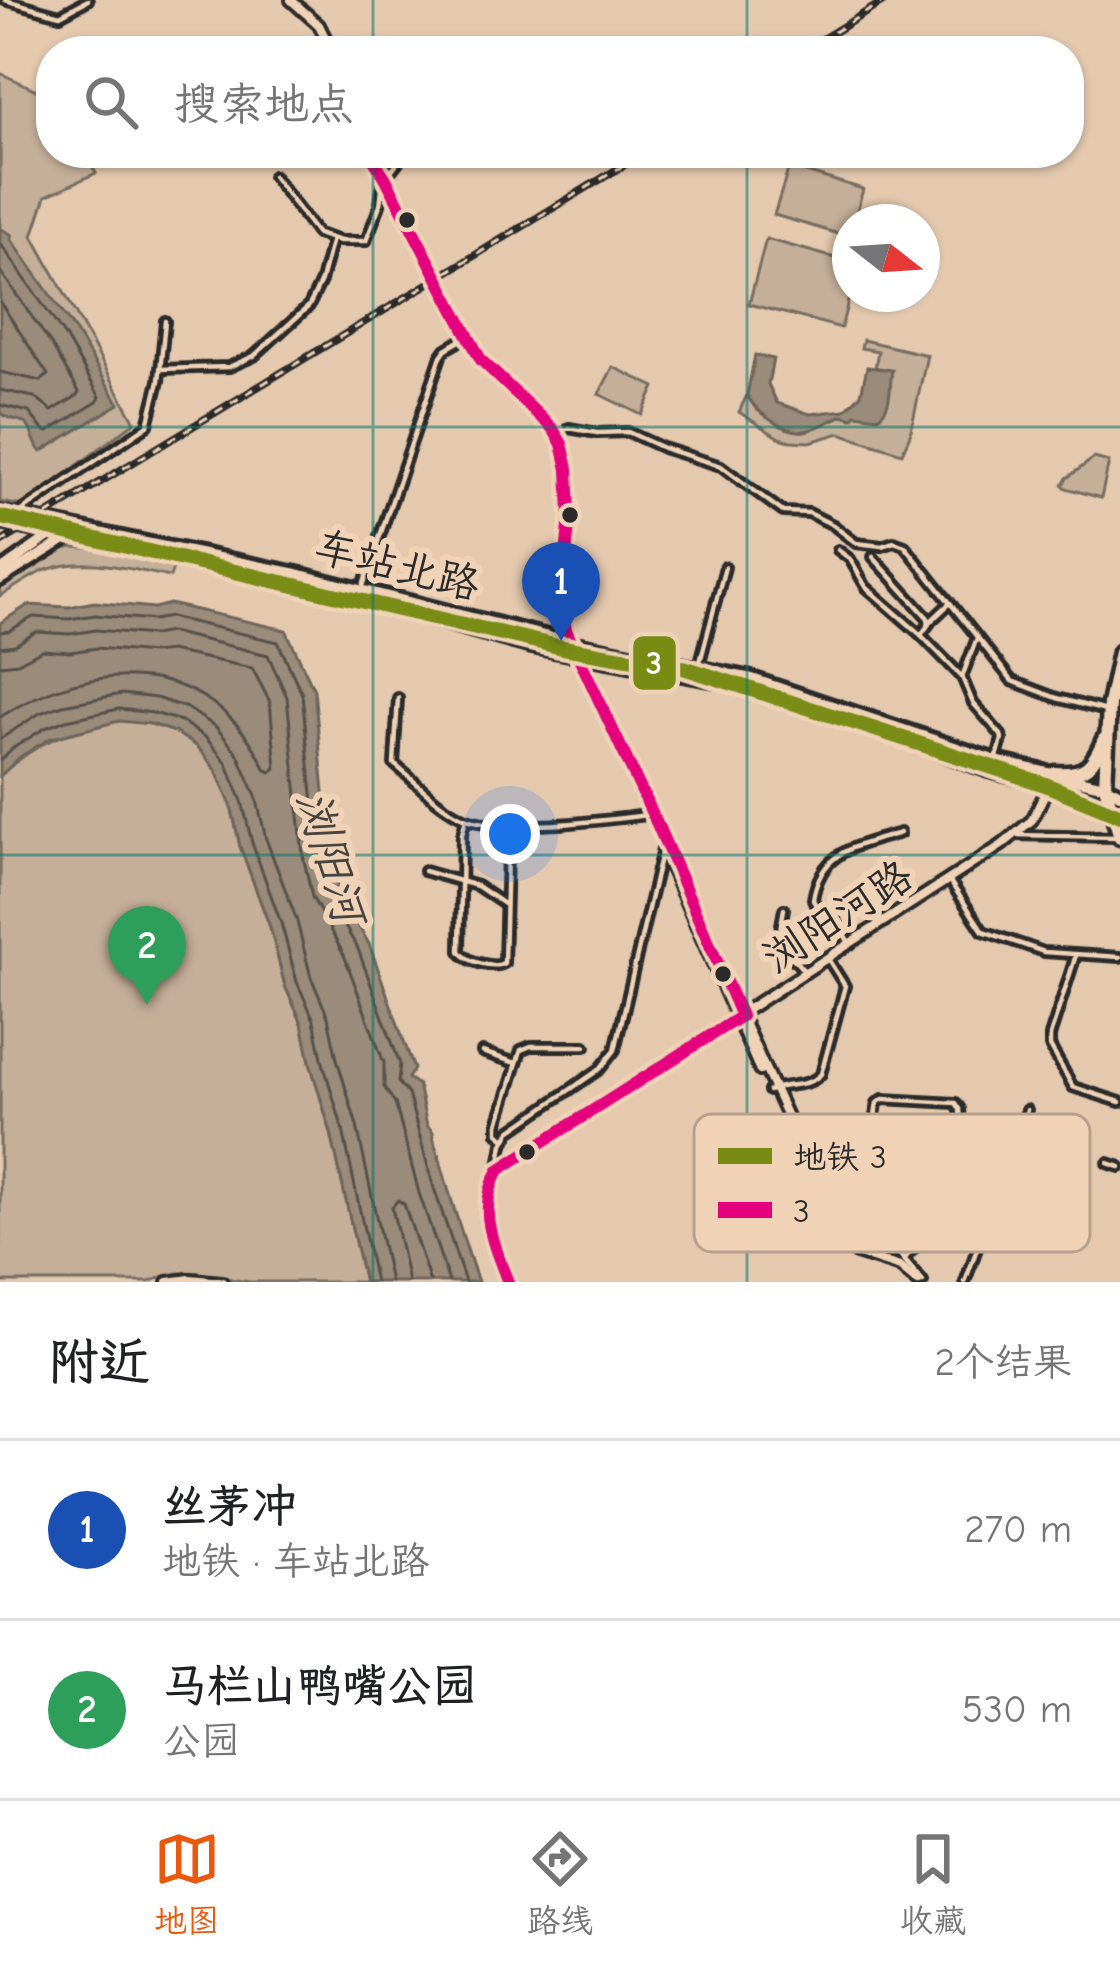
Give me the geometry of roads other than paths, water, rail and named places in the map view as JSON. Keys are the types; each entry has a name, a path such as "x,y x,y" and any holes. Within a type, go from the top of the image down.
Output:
{"highway":[{"path":"1120,652 1108,712 1105,786 1116,801 1120,837"},
{"path":"1052,779 1091,764 1107,733"}],"main road":[{"name":"车站北路","path":"0,513 62,532 82,531 362,590 595,652 747,686 988,770 1105,786"},
{"name":"车站北路","path":"0,522 295,581 491,636 569,644"},
{"path":"0,575 62,532"},
{"name":"车站北路","path":"595,652 698,667 779,687 1116,801"},
{"path":"584,673 595,652"}],"street":[{"path":"4,0 61,15 88,0"},
{"path":"294,0 325,36"},
{"path":"377,168 481,360 562,444 568,474 568,551 561,604 569,644 658,826 738,1017"},
{"path":"273,176 317,234 366,241 380,206 384,179 393,168"},
{"path":"384,179 478,361 551,433 561,451 567,514 558,604 569,644 783,1114"},
{"path":"160,369 229,367 254,356 309,306 332,239"},
{"path":"15,516 148,425 165,320"},
{"path":"362,590 441,356 465,338"},
{"path":"556,433 569,428 626,431 721,466 783,512 808,513 856,543 905,546 1012,681 1108,712"},
{"path":"838,550 866,587 962,677 973,703 1001,735 996,761"},
{"path":"872,557 930,622"},
{"path":"698,667 725,567"},
{"path":"921,635 950,603"},
{"path":"962,677 977,638"},
{"path":"398,698 394,764 466,819 490,824 571,824 647,815"},
{"name":"浏阳河路","path":"499,1170 1014,835 1032,820 1052,779"},
{"path":"466,819 461,956 497,966 503,965 507,854"},
{"path":"850,944 833,916 815,904 820,872 841,852 900,832"},
{"path":"1014,835 1120,837"},
{"path":"508,1282 488,1229 485,1197 499,1170 505,1139 527,1117 600,1069 615,1050 662,849"},
{"path":"424,871 477,886 505,905"},
{"path":"950,880 983,931 1044,952 1120,957"},
{"path":"784,909 778,941 806,973"},
{"path":"1076,955 1050,1046 1072,1087 1120,1102"},
{"path":"771,1089 806,1084 821,1074 845,986 827,959"},
{"path":"505,1139 498,1133 498,1124 519,1052 527,1047 585,1046"},
{"path":"482,1052 516,1063"},
{"path":"876,1114 877,1103 883,1099 956,1103 961,1114"},
{"path":"1026,1114 1027,1110"},
{"path":"1108,1162 1120,1167"},
{"path":"851,1252 918,1282"},
{"path":"899,1252 918,1282"},
{"path":"905,1258 911,1252"},
{"path":"965,1282 976,1252"},
{"path":"168,1282 222,1282"}],"water":[{"path":"0,228 12,235 119,404 41,452 26,424 0,412"},
{"path":"755,355 773,359 768,384 777,403 810,414 845,410 861,394 867,367 892,370 886,408 878,417 843,415 810,430 788,429 764,415 747,395"},
{"path":"94,602 154,608 170,604 286,630 314,690 338,891 369,944 414,1069 408,1078 418,1085 478,1282 364,1282 302,1023 285,986 231,805 216,770 198,747 151,724 119,721 49,739 0,776 0,623 28,605 69,607"}],"railway":[{"path":"827,36 886,0"},
{"path":"0,543 619,168"}],"metro line":[{"name":"3","path":"0,517 560,647 685,668 1044,784 1120,815"}],"place":[{"name":"丝茅冲","path":"561,641"},
{"name":"马栏山鸭嘴公园","path":"147,1005"}],"water label":[{"name":"浏阳河","path":"331,857"}]}
